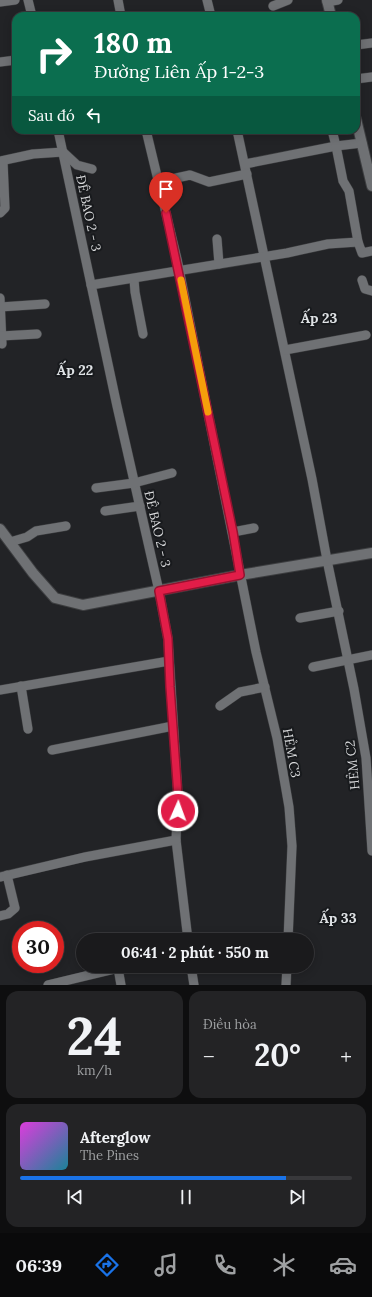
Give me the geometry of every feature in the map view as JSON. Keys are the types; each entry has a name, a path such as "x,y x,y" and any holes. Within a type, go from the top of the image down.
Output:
{"street":[{"path":"0,2 16,0"},
{"path":"28,0 31,12"},
{"path":"118,0 120,12"},
{"path":"208,0 210,12"},
{"path":"273,6 288,0"},
{"path":"330,12 327,1 338,0"},
{"path":"360,44 372,43"},
{"path":"0,62 12,60"},
{"path":"360,78 372,77"},
{"name":"ĐÊ BAO 2 - 3","path":"59,134 134,483 159,591 168,639 178,796 176,840 187,933"},
{"name":"HẺM C3","path":"147,134 179,270 233,532 240,575 277,738 289,807 292,846 288,933"},
{"name":"HẺM C2","path":"238,134 285,350 349,661 366,758 372,851"},
{"path":"333,134 343,181 349,191 358,242 362,253 372,251"},
{"path":"360,134 372,186"},
{"path":"245,164 336,146 362,143"},
{"path":"0,213 5,208 2,161 33,154 63,152 77,165 92,169"},
{"path":"158,182 190,175 209,182 247,174"},
{"path":"217,239 219,264"},
{"path":"91,285 134,279 328,244 358,242"},
{"path":"134,279 143,334"},
{"path":"362,280 366,289 372,290"},
{"path":"0,298 2,340 37,334"},
{"path":"0,307 44,304"},
{"path":"285,350 366,335"},
{"path":"96,488 134,483 172,473"},
{"path":"105,511 140,506"},
{"path":"10,542 36,531 66,526"},
{"path":"233,532 254,528"},
{"path":"0,529 33,573 56,599 84,604 240,575 372,553"},
{"path":"300,618 339,611"},
{"path":"312,667 349,661 372,655"},
{"path":"0,690 169,661"},
{"path":"21,686 28,729"},
{"path":"220,706 240,692 265,687"},
{"path":"52,750 173,726"},
{"path":"0,916 8,914 15,908 3,876 85,857 176,840"},
{"path":"48,985 97,973"},
{"path":"119,973 120,985"},
{"path":"192,973 194,985"},
{"path":"286,985 287,973"}],"slow traffic":[{"path":"181,280 208,412"}],"district":[{"name":"Ấp 23","path":"319,318"},
{"name":"Ấp 22","path":"75,370"},
{"name":"Ấp 33","path":"338,918"}],"route":[{"path":"166,213 177,259 233,532 240,575 159,591 168,639 178,811"}]}
